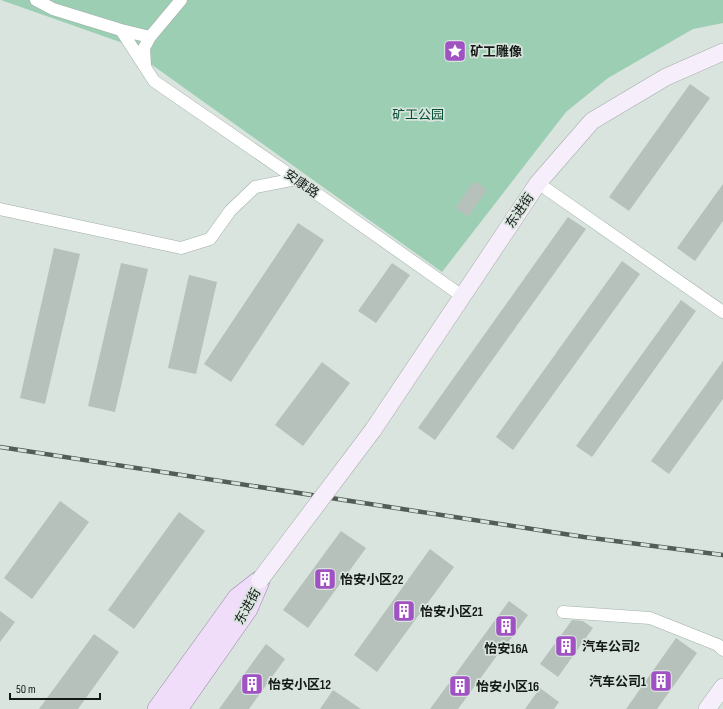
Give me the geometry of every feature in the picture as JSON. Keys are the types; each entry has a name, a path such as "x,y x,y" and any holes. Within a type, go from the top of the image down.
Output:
{"main road":[{"name":"东进街","path":"178,709 248,609 260,580 373,430 538,183 592,121 666,77 723,52"},
{"name":"东进街","path":"157,709 237,598 260,580"},
{"path":"707,709 723,687"}],"street":[{"path":"36,0 53,9 121,30 150,37"},
{"path":"145,67 144,48 150,37 181,0"},
{"name":"安康路","path":"121,30 154,81 462,296"},
{"path":"0,209 181,248 210,239 230,211 255,187 296,179"},
{"path":"538,183 723,312"},
{"path":"563,612 650,618 718,645 723,650"}],"green space":[{"name":"矿工公园","path":"1,0 723,0 723,23 693,29 608,78 566,112 442,272 120,42"}],"building":[{"path":"690,84 710,98 629,211 609,197"},
{"path":"474,181 487,190 468,217 455,208"},
{"path":"723,184 723,221 695,261 677,248"},
{"path":"568,217 586,229 435,440 418,428"},
{"path":"298,223 324,240 231,382 204,364"},
{"path":"54,248 80,254 45,404 20,398"},
{"path":"622,261 640,274 513,450 496,437"},
{"path":"121,263 148,269 115,412 88,406"},
{"path":"392,263 410,275 376,323 358,311"},
{"path":"189,275 217,282 196,374 168,368"},
{"path":"681,300 696,311 592,457 576,446"},
{"path":"723,361 723,399 669,474 651,461"},
{"path":"322,362 350,383 303,446 275,425"},
{"path":"60,501 89,522 32,599 4,578"},
{"path":"179,512 205,531 134,629 108,610"},
{"name":"怡安小区22","path":"341,531 366,548 308,628 283,610"},
{"name":"怡安小区21","path":"430,549 454,567 377,672 354,655"},
{"path":"509,601 528,615 502,651 501,650 458,709 430,709"},
{"path":"0,611 15,622 0,642"},
{"name":"汽车公司2","path":"572,620 583,621 593,628 558,677 540,664"},
{"path":"94,634 119,652 78,709 39,709"},
{"name":"汽车公司1","path":"676,638 697,653 657,709 626,709"},
{"name":"怡安小区12","path":"266,644 285,659 249,709 219,709"},
{"path":"540,688 559,702 554,709 525,709"},
{"path":"333,690 361,709 320,709"}],"railway":[{"path":"0,447 584,537 723,555"}],"place":[{"name":"矿工雕像","path":"455,51"},
{"name":"怡安小区22","path":"325,579"},
{"name":"怡安小区21","path":"404,611"},
{"name":"怡安16A","path":"506,626"},
{"name":"汽车公司2","path":"566,646"},
{"name":"汽车公司1","path":"661,681"},
{"name":"怡安小区12","path":"252,684"},
{"name":"怡安小区16","path":"460,686"}]}
